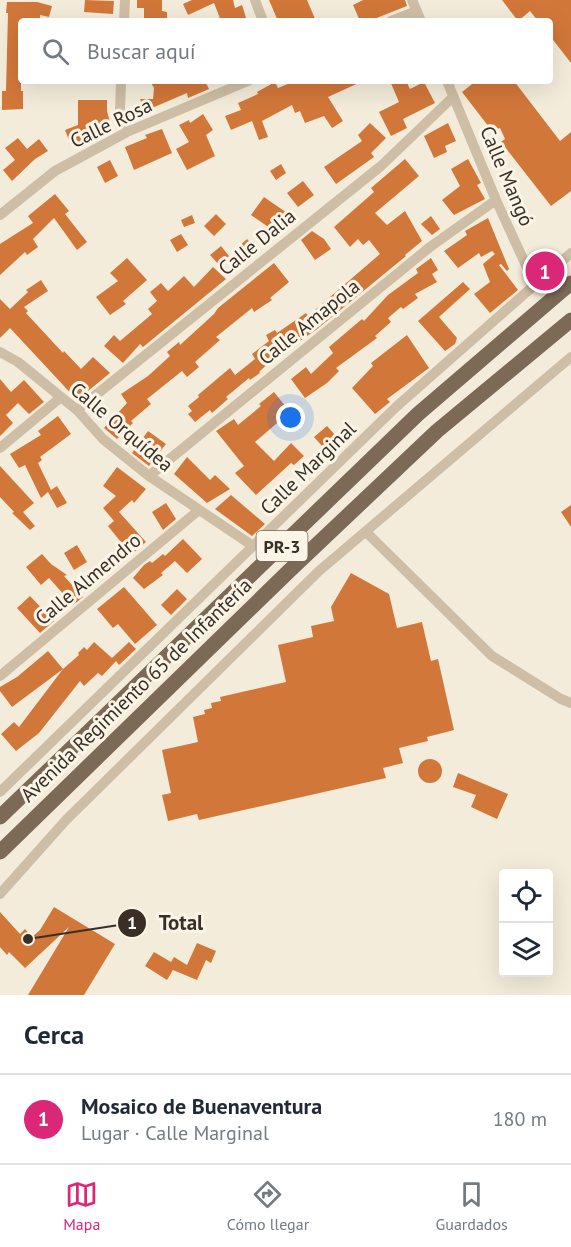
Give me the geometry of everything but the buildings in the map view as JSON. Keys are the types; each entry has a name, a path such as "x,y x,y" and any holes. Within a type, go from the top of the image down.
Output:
{"main road":[{"name":"Avenida Regimiento 65 de Infantería","path":"0,817 418,414 571,283"},
{"name":"Avenida Regimiento 65 de Infantería","path":"0,852 289,571 437,431 571,320"}],"street":[{"path":"124,18 125,0"},
{"path":"255,0 262,18"},
{"path":"398,18 417,10"},
{"path":"121,84 120,111 127,132"},
{"name":"Calle Rosa","path":"0,215 55,171 127,132 241,84"},
{"name":"Calle Mangó","path":"448,84 496,200 536,285"},
{"name":"Calle Dalia","path":"77,410 381,166 453,97"},
{"name":"Calle Amapola","path":"149,476 430,247 496,200"},
{"name":"Calle Marginal","path":"1,790 396,407 571,253"},
{"name":"Calle Orquídea","path":"0,352 18,362 77,410 103,439 149,476 253,546"},
{"path":"0,894 75,812 319,571 571,357"},
{"path":"0,448 60,398"},
{"name":"Calle Almendro","path":"0,676 199,510"},
{"path":"366,532 492,656 571,703"}],"place":[{"name":"Mosaico de Buenaventura","path":"545,271"},
{"name":"Total","path":"28,939"}]}
